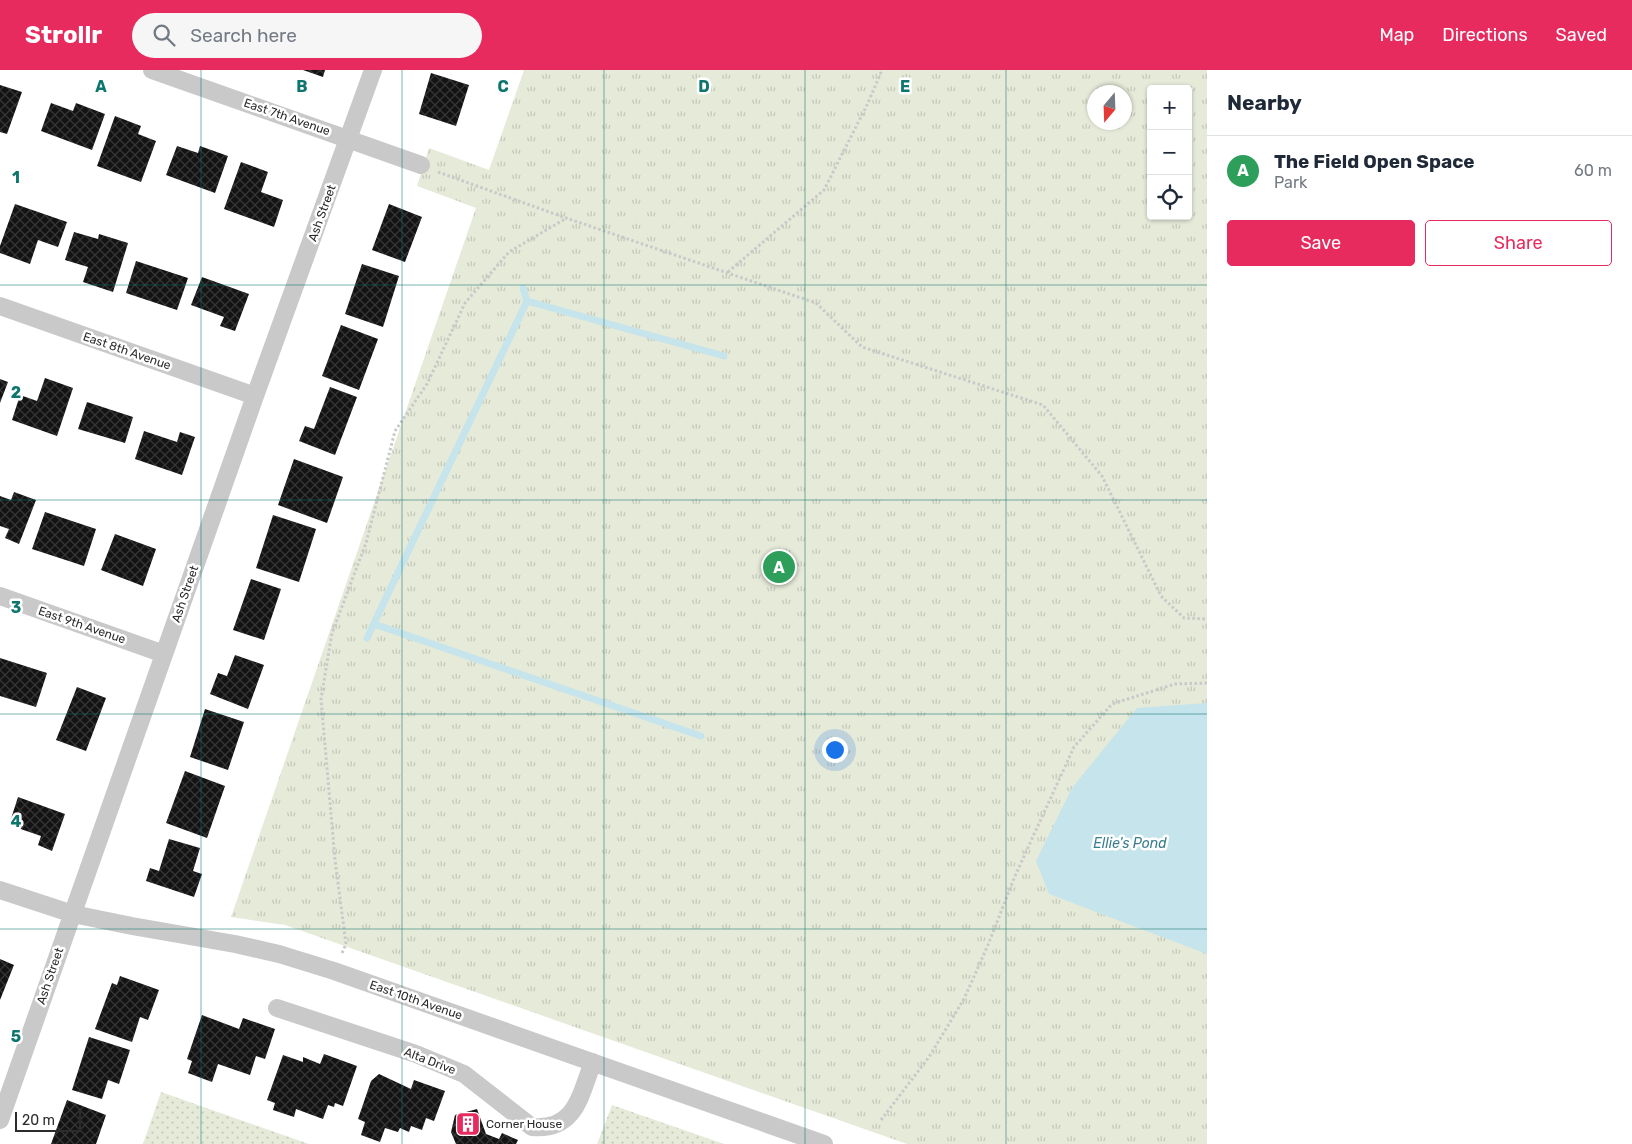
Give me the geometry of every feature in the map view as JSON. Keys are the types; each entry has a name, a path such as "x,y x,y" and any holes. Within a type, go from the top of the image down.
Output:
{"street":[{"name":"East 7th Avenue","path":"152,70 428,168"},
{"name":"Ash Street","path":"0,1120 255,396 373,70"},
{"name":"East 8th Avenue","path":"0,306 255,396"},
{"name":"East 9th Avenue","path":"0,596 164,654"},
{"name":"East 10th Avenue","path":"0,890 73,914 279,954 334,971 824,1144"},
{"name":"Alta Drive","path":"277,1008 416,1054 464,1074 532,1127 545,1128 560,1124 566,1120 575,1109 593,1062"}],"path":[{"path":"727,272 824,190 868,103 882,70"},
{"path":"428,168 566,218 816,303 862,347 1043,405 1102,476 1161,596 1184,618 1207,619"},
{"path":"334,971 346,944 335,860 321,699 332,633 366,543 395,432 427,384 465,303 510,252 566,218"},
{"path":"881,1120 929,1057 964,999 1015,876 1074,746 1112,704 1175,684 1207,683"}],"green space":[{"path":"524,70 1207,70 1207,1144 907,1144 285,925 231,917 476,208 417,186 429,148 489,170"},
{"path":"161,1092 309,1144 143,1144"},
{"path":"612,1105 724,1144 597,1144"}],"water":[{"name":"Ellie's Pond","path":"1207,703 1207,954 1049,894 1036,861 1072,788 1137,708"}],"building":[{"path":"303,70 325,70 323,77"},
{"path":"431,73 469,85 456,126 419,114"},
{"path":"0,85 22,92 7,134 0,132"},
{"path":"51,103 73,111 76,103 105,114 92,150 41,131"},
{"path":"115,116 141,126 138,134 156,141 141,182 97,166"},
{"path":"177,146 198,153 200,146 228,156 215,193 166,175"},
{"path":"241,162 268,172 261,192 283,200 274,227 224,209"},
{"path":"15,204 67,222 58,247 38,240 30,264 0,253 0,246"},
{"path":"389,204 422,217 405,262 372,250"},
{"path":"74,232 98,239 99,234 128,243 113,292 83,282 88,267 65,260"},
{"path":"136,261 188,278 177,310 126,293"},
{"path":"362,264 399,276 383,327 345,314"},
{"path":"202,277 249,294 235,331 220,326 224,317 191,305"},
{"path":"341,325 378,339 359,390 322,376"},
{"path":"45,378 73,388 57,436 12,420 20,395 37,401"},
{"path":"0,379 8,382 0,403"},
{"path":"330,387 357,397 335,455 299,441 305,426 314,429"},
{"path":"87,402 133,417 125,443 78,429"},
{"path":"144,431 177,442 180,432 195,437 182,475 135,459"},
{"path":"294,459 343,477 327,523 278,505"},
{"path":"14,492 36,500 19,544 5,538 9,529 0,526 0,496 11,500"},
{"path":"45,512 96,529 84,566 32,549"},
{"path":"273,515 316,529 299,582 256,568"},
{"path":"115,534 156,549 143,586 101,570"},
{"path":"251,579 281,589 264,640 233,630"},
{"path":"235,655 264,665 248,709 210,694 218,673 227,676"},
{"path":"0,658 47,673 36,707 0,696"},
{"path":"77,687 106,698 86,751 56,740"},
{"path":"205,709 244,722 228,770 190,757"},
{"path":"185,771 225,786 207,838 166,823"},
{"path":"18,797 65,814 52,851 38,845 41,836 9,825"},
{"path":"169,839 200,848 193,871 202,874 194,897 146,881 150,868 159,871"},
{"path":"0,959 14,965 0,1000"},
{"path":"120,976 159,990 148,1020 140,1017 132,1042 95,1029 112,983 117,985"},
{"path":"202,1015 239,1029 243,1018 275,1029 265,1059 256,1056 250,1075 218,1064 212,1082 188,1073 192,1061 187,1059"},
{"path":"89,1037 130,1050 119,1084 108,1080 102,1099 72,1090"},
{"path":"324,1054 357,1066 343,1106 335,1103 334,1107 328,1105 323,1119 296,1109 294,1117 273,1110 275,1103 267,1100 283,1055 303,1062 303,1057 320,1064"},
{"path":"379,1074 411,1089 414,1080 445,1091 434,1121 426,1118 422,1130 411,1126 409,1132 400,1128 398,1132 385,1128 380,1142 361,1135 365,1122 358,1119 371,1081"},
{"path":"67,1100 106,1115 96,1144 51,1144"},
{"name":"Corner House","path":"477,1109 486,1134 499,1139 502,1133 518,1140 516,1144 456,1144 451,1132 455,1115"}],"waterway":[{"path":"523,288 527,301"},
{"path":"367,638 527,301 724,356"},
{"path":"374,624 701,736"}],"place":[{"name":"The Field Open Space","path":"779,567"},
{"name":"Corner House","path":"468,1124"}]}
